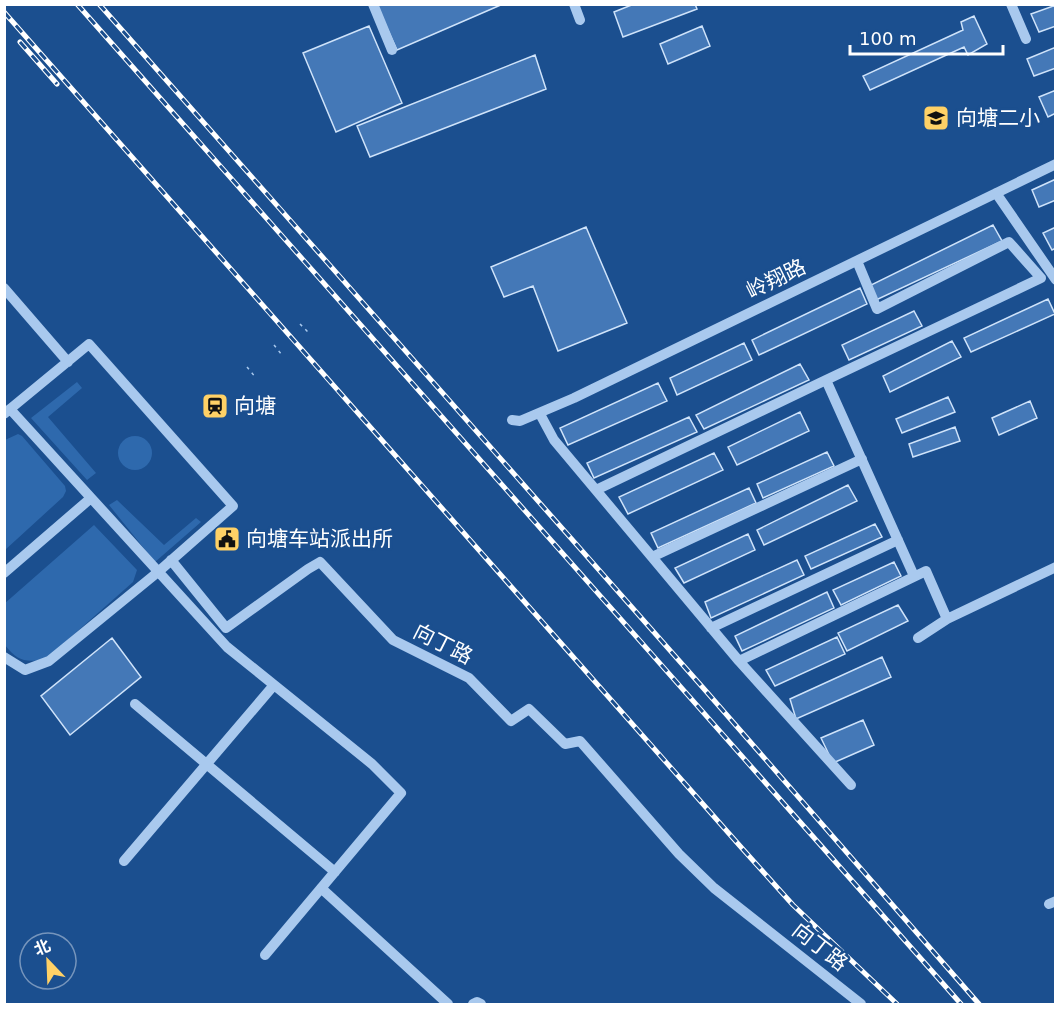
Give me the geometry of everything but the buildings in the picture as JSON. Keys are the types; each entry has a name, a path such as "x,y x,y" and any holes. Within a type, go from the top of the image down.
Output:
{"street":[{"path":"373,4 392,50"},
{"path":"574,4 580,20"},
{"path":"1011,4 1026,39"},
{"name":"岭翔路","path":"512,420 520,421 540,414 1056,164"},
{"path":"996,193 1056,280"},
{"path":"596,490 1041,278 1009,242 877,309 857,261"},
{"path":"4,288 68,362"},
{"path":"4,657 25,670 49,661 158,572 233,506 89,344 7,412 91,498 158,572 227,647 372,764 401,793 265,955"},
{"path":"826,380 914,576"},
{"path":"540,414 554,440 739,662 851,785"},
{"path":"652,557 862,459"},
{"path":"4,573 91,498"},
{"path":"711,628 898,540"},
{"name":"向丁路","path":"171,560 226,628 320,562 393,640 470,678 511,721 529,709 565,744 580,741 679,854 714,888 861,1005"},
{"path":"918,638 947,619 1056,567"},
{"path":"739,662 926,571 947,619"},
{"path":"124,861 273,685"},
{"path":"135,704 335,872"},
{"path":"321,888 448,1005"},
{"path":"473,1005 477,1002 481,1005"}],"path":[{"path":"300,324 308,332"},
{"path":"274,345 282,355"},
{"path":"247,367 256,378"}],"shaded area":[{"path":"77,382 82,388 48,417 96,473 87,480 31,418"},
{"path":"18,434 65,486 66,491 63,497 5,550 5,440"},
{"path":"135,436 147,441 152,453 147,465 135,470 123,465 118,453 123,441"},
{"path":"117,500 164,545 196,518 201,522 155,562 109,505"},
{"path":"94,525 137,570 133,582 46,659 27,661 18,658 5,645 4,604"}],"railway":[{"path":"77,4 961,1004"},
{"path":"99,4 979,1004"},
{"path":"4,12 793,905 897,1004"},
{"path":"20,42 57,84"}],"place":[{"name":"向塘二小","path":"936,118"},
{"name":"向塘","path":"215,406"},
{"name":"向塘车站派出所","path":"227,539"}]}
